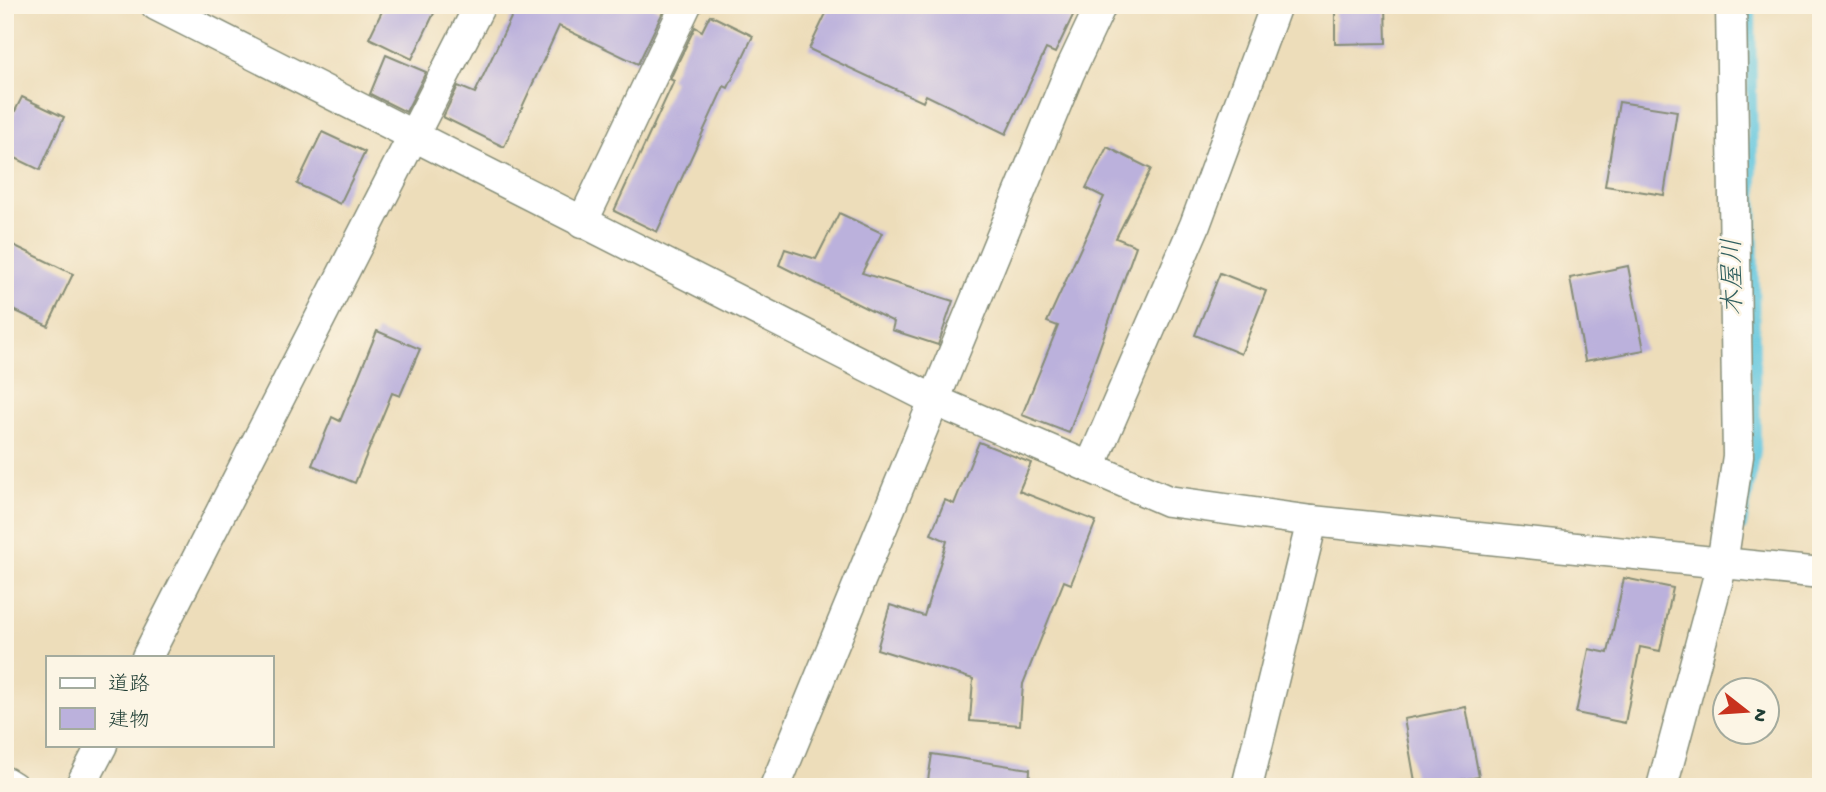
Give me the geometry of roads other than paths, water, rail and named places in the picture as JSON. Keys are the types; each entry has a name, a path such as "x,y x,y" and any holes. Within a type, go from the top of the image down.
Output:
{"street":[{"path":"156,5 936,401 1168,501 1311,521 1821,573"},
{"path":"148,656 480,5"},
{"path":"582,223 686,5"},
{"path":"775,787 1069,73 1101,5"},
{"path":"1090,467 1195,225 1276,5"},
{"path":"1662,787 1722,564 1738,456 1731,5"},
{"path":"1247,787 1311,521"},
{"path":"80,787 101,746"},
{"path":"5,782 13,787"}],"waterway":[{"name":"木屋川","path":"1742,526 1756,451 1751,5"}]}
